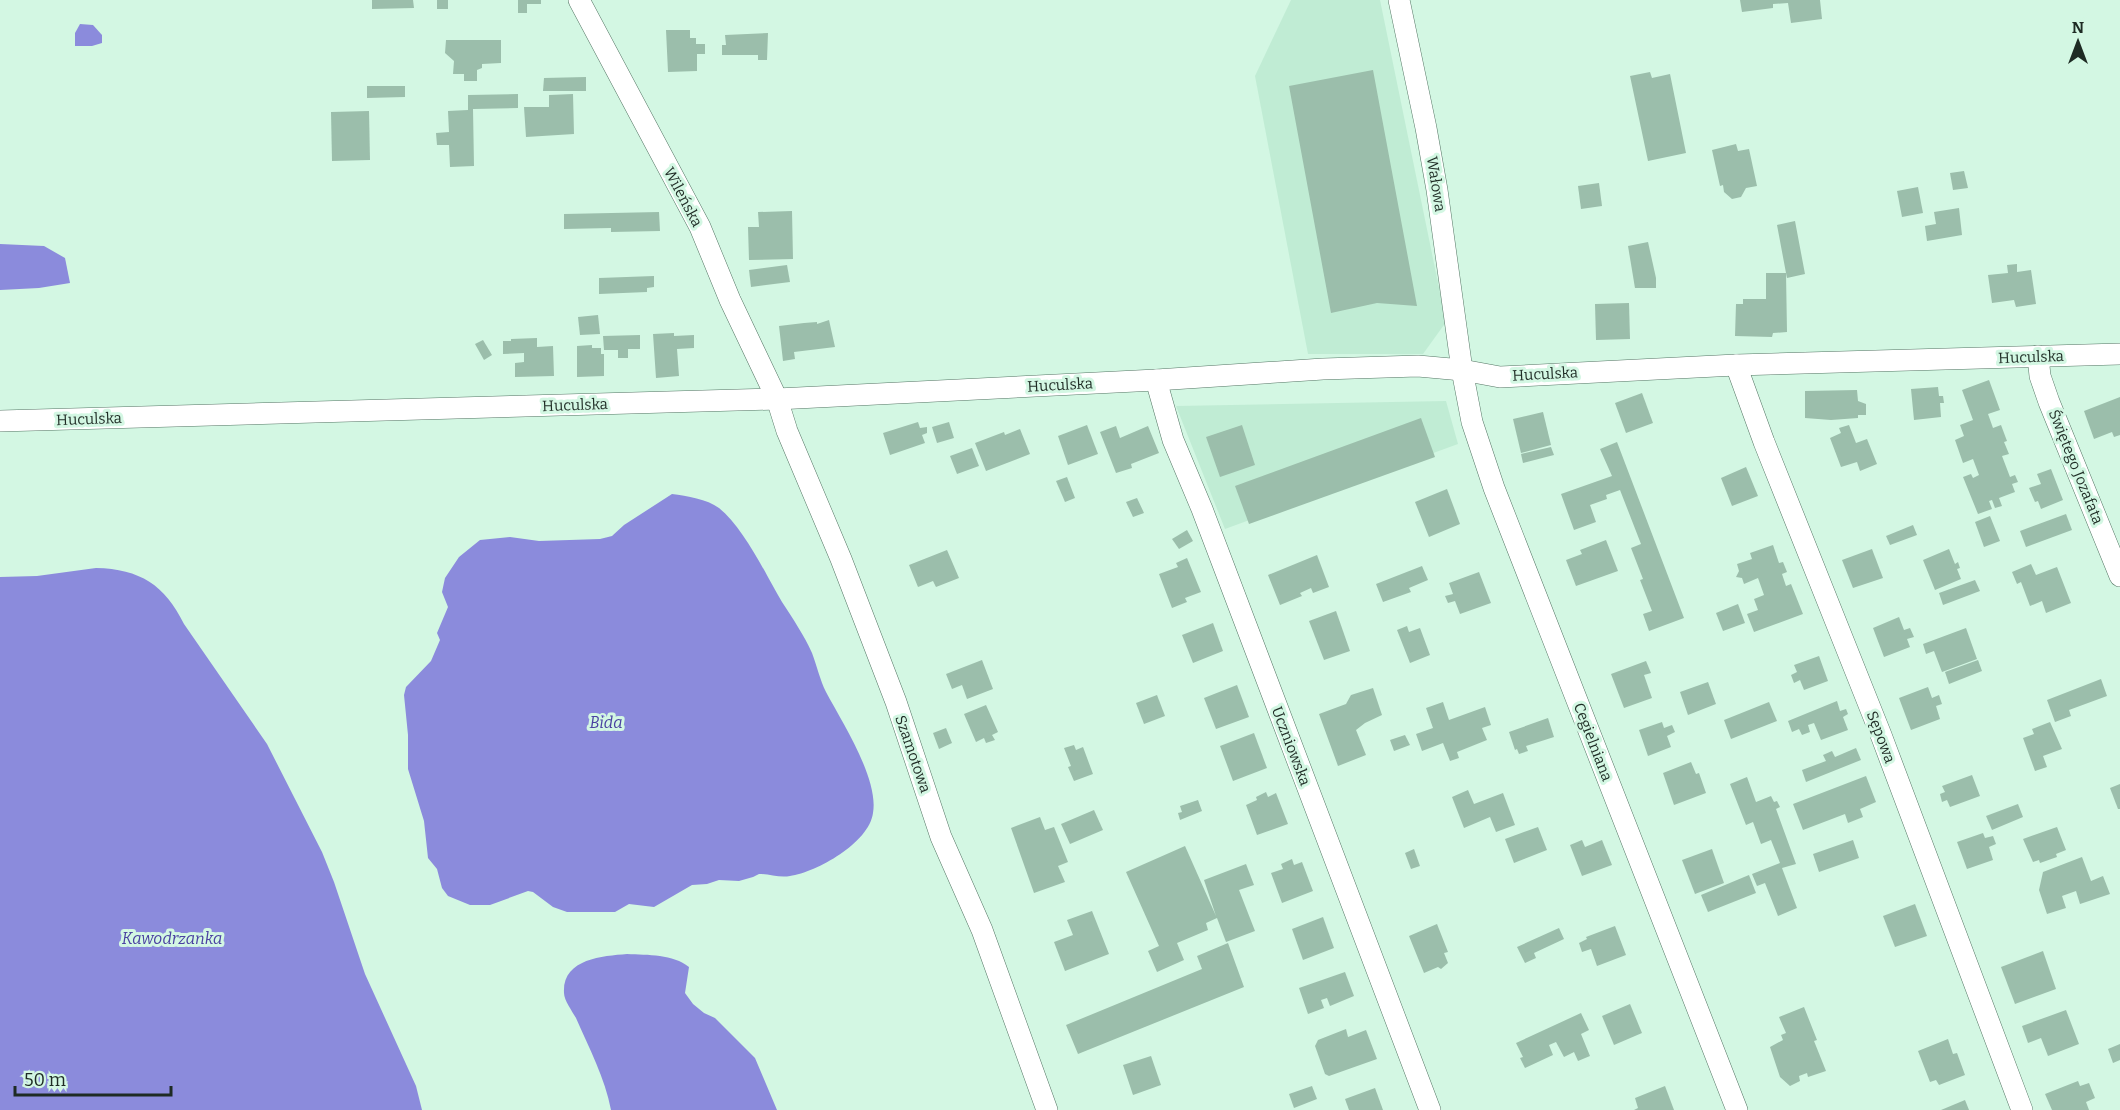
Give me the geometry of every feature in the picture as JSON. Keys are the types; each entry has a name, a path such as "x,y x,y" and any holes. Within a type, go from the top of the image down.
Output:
{"street":[{"name":"Wileńska","path":"579,0 700,227 730,300 777,399"},
{"name":"Wałowa","path":"1399,0 1437,190 1462,370"},
{"name":"Huculska","path":"0,421 777,399 1156,380 1323,369 1418,366 1500,376 1736,365 2120,354"},
{"name":"Świętego Jozafata","path":"2038,356 2040,376 2049,402 2120,576"},
{"name":"Sępowa","path":"1736,365 1768,453 1881,735 2022,1110"},
{"name":"Cegielniana","path":"1462,370 1472,422 1494,488 1737,1110"},
{"name":"Uczniowska","path":"1156,380 1173,440 1202,509 1430,1110"},
{"name":"Szamotowa","path":"777,399 799,460 827,524 888,680 941,837 982,930 1047,1110"}],"shaded area":[{"path":"1291,0 1380,0 1446,322 1423,354 1308,354 1255,76"},
{"path":"1446,401 1458,444 1225,529 1176,406"}],"water":[{"path":"80,24 93,25 102,35 102,43 92,46 75,46 75,33"},
{"path":"0,244 44,246 65,258 70,283 39,288 0,290"},
{"name":"Bida","path":"672,494 703,500 719,508 737,527 754,552 809,646 826,692 858,751 873,799 873,813 869,824 852,845 814,869 790,876 759,874 739,881 719,880 692,885 654,907 629,904 615,912 567,912 553,907 533,892 528,891 490,905 470,905 448,896 442,888 437,869 428,858 424,821 408,769 408,735 404,695 406,687 431,661 440,640 437,633 448,607 442,592 445,578 459,557 480,540 510,537 539,541 600,539 612,536 624,525"},
{"name":"Kawodrzanka","path":"96,568 112,569 138,576 159,589 177,610 184,624 267,744 322,852 365,974 416,1086 422,1110 0,1110 0,577 37,576"},
{"path":"627,954 668,957 689,967 685,993 693,1004 715,1018 755,1058 777,1110 611,1110 596,1063 565,999 565,982 569,973 576,966 596,958"}],"building":[{"path":"372,0 413,0 414,8 372,9"},
{"path":"437,0 448,0 448,9 437,9"},
{"path":"518,0 541,0 541,4 527,4 527,13 518,13"},
{"path":"1740,0 1820,0 1822,19 1791,23 1788,3 1773,4 1773,8 1742,12"},
{"path":"666,30 690,30 690,38 696,38 696,44 705,44 705,54 697,54 697,71 668,72"},
{"path":"768,33 767,60 758,60 758,55 722,55 722,45 726,45 725,35"},
{"path":"446,40 501,40 501,63 482,64 482,68 477,70 477,81 464,81 464,74 453,74 454,61 445,53"},
{"path":"1373,70 1417,306 1377,303 1331,313 1289,86"},
{"path":"1650,72 1652,78 1670,74 1686,153 1648,161 1630,76"},
{"path":"586,77 586,91 543,91 544,78"},
{"path":"367,86 405,86 405,97 367,98"},
{"path":"518,94 518,108 473,109 474,166 450,167 449,145 437,145 436,133 449,132 448,111 468,110 468,95"},
{"path":"573,94 574,134 526,137 524,107 549,107 549,95"},
{"path":"369,111 370,160 332,161 331,112"},
{"path":"1736,144 1738,151 1749,149 1757,186 1746,188 1741,197 1732,199 1724,192 1723,185 1720,186 1712,150"},
{"path":"1964,171 1968,188 1953,190 1950,173"},
{"path":"1599,183 1602,206 1581,209 1578,186"},
{"path":"1918,187 1923,213 1902,217 1897,191"},
{"path":"1959,208 1962,235 1927,241 1925,226 1936,224 1934,212"},
{"path":"792,211 793,259 749,260 748,227 759,227 758,212"},
{"path":"659,212 660,231 611,232 611,228 564,229 564,214"},
{"path":"1795,221 1805,274 1787,278 1777,225"},
{"path":"1648,242 1656,288 1635,288 1628,246"},
{"path":"2017,264 2017,272 2031,270 2036,304 2016,307 2014,300 1992,303 1988,275 2008,273 2007,265"},
{"path":"787,265 790,282 751,287 749,270"},
{"path":"1766,273 1786,273 1787,332 1773,333 1772,337 1735,336 1736,304 1743,304 1743,299 1766,299"},
{"path":"654,276 654,287 647,288 647,292 599,294 599,278"},
{"path":"1629,303 1630,339 1596,340 1595,304"},
{"path":"598,315 600,334 580,335 578,317"},
{"path":"829,320 835,347 794,352 795,359 783,361 779,326 817,322 817,324"},
{"path":"674,333 674,336 694,335 694,348 677,349 679,376 656,378 653,334"},
{"path":"640,335 640,349 628,349 628,358 618,358 618,350 604,350 603,336"},
{"path":"537,338 537,347 553,346 554,376 515,377 515,363 524,362 524,353 503,354 503,341"},
{"path":"483,340 492,355 484,360 475,344"},
{"path":"592,345 592,348 601,348 601,354 604,354 604,376 577,377 577,346"},
{"path":"1989,380 2000,410 1988,414 1993,428 2001,425 2009,454 2002,456 2010,477 2015,475 2018,482 2012,484 2015,492 1999,498 2002,506 1995,508 1992,500 1989,501 1992,509 1978,514 1963,477 1971,474 1973,478 1979,475 1973,459 1963,463 1955,440 1964,436 1960,425 1973,420 1962,390"},
{"path":"1938,387 1939,396 1943,396 1944,403 1940,403 1941,417 1914,420 1911,389"},
{"path":"1857,390 1858,401 1866,404 1866,415 1858,415 1858,418 1831,420 1805,418 1805,391"},
{"path":"1642,393 1653,423 1626,433 1615,403"},
{"path":"2120,397 2120,435 2114,437 2112,432 2094,439 2084,411"},
{"path":"1543,412 1551,445 1521,453 1513,419"},
{"path":"1421,418 1435,457 1249,524 1235,486"},
{"path":"918,422 920,428 927,427 927,433 922,435 925,443 890,455 883,433"},
{"path":"949,422 954,438 937,443 932,427"},
{"path":"1087,425 1098,454 1068,465 1058,436"},
{"path":"1242,425 1255,465 1220,477 1206,437"},
{"path":"1849,425 1856,443 1867,439 1877,464 1860,471 1857,462 1841,467 1830,438 1841,433 1839,428"},
{"path":"1116,426 1120,438 1148,426 1159,453 1131,464 1132,468 1116,473 1100,432"},
{"path":"1020,429 1030,454 986,471 975,443 1004,432 1005,435"},
{"path":"1617,442 1684,618 1649,631 1643,614 1652,611 1631,548 1641,544 1620,490 1606,495 1607,499 1590,505 1596,522 1574,530 1561,494 1612,476 1600,449"},
{"path":"1551,447 1554,455 1523,463 1521,454"},
{"path":"972,448 979,466 957,474 950,456"},
{"path":"1746,467 1758,496 1732,506 1721,478"},
{"path":"2051,469 2063,500 2041,509 2029,488 2041,484 2037,474"},
{"path":"1067,477 1075,498 1065,502 1056,481"},
{"path":"1447,489 1460,524 1429,537 1415,502"},
{"path":"1137,498 1144,513 1133,517 1126,502"},
{"path":"2066,514 2072,530 2026,547 2020,531"},
{"path":"1990,516 2000,541 1984,547 1975,522"},
{"path":"1913,525 1917,535 1890,545 1886,536"},
{"path":"1187,530 1193,541 1179,549 1172,539"},
{"path":"1606,540 1618,571 1576,586 1566,560 1582,554 1580,550"},
{"path":"1773,545 1779,563 1783,562 1787,572 1782,574 1786,586 1791,584 1803,614 1754,632 1747,614 1758,610 1754,599 1764,595 1758,578 1744,584 1742,578 1736,577 1739,571 1737,564 1752,559 1750,553"},
{"path":"1872,549 1883,578 1853,588 1842,560"},
{"path":"1949,549 1955,564 1958,562 1960,568 1957,569 1961,579 1935,590 1923,560"},
{"path":"947,550 959,578 936,587 933,581 918,587 909,565"},
{"path":"1317,555 1329,587 1313,593 1311,588 1300,593 1302,596 1280,605 1268,575"},
{"path":"1187,558 1201,592 1185,598 1187,602 1172,608 1159,574 1178,567 1176,563"},
{"path":"2031,564 2036,575 2057,567 2071,603 2046,613 2042,601 2030,606 2021,582 2017,584 2012,572"},
{"path":"1422,566 1428,580 1409,588 1411,592 1383,602 1376,584"},
{"path":"1479,572 1491,603 1460,614 1455,601 1448,603 1445,596 1453,594 1449,583"},
{"path":"1975,580 1980,591 1943,605 1939,593"},
{"path":"1738,604 1745,623 1723,631 1716,613"},
{"path":"1336,611 1350,651 1324,660 1309,621"},
{"path":"1899,617 1904,630 1910,628 1914,637 1907,639 1910,647 1884,657 1873,628"},
{"path":"1213,623 1223,651 1193,663 1182,635"},
{"path":"1407,626 1409,632 1420,628 1430,655 1410,663 1397,630"},
{"path":"1966,628 1977,659 1942,672 1934,651 1926,654 1923,644"},
{"path":"1819,656 1828,681 1804,690 1800,680 1794,683 1791,675 1797,672 1794,665"},
{"path":"982,660 993,689 967,699 962,685 952,689 946,674"},
{"path":"1978,660 1982,671 1949,684 1945,672"},
{"path":"1646,661 1651,673 1644,675 1652,698 1624,708 1611,674"},
{"path":"2101,679 2107,696 2069,710 2071,716 2055,722 2047,700"},
{"path":"1708,682 1716,704 1688,715 1680,692"},
{"path":"1237,685 1249,717 1216,729 1204,698"},
{"path":"1928,687 1932,698 1939,695 1942,704 1936,706 1940,719 1911,730 1899,698"},
{"path":"1373,688 1382,715 1356,730 1366,755 1338,766 1319,714 1346,704 1351,695"},
{"path":"1157,695 1165,716 1144,724 1136,703"},
{"path":"1837,701 1840,711 1846,709 1848,714 1843,717 1848,730 1821,740 1814,723 1808,725 1810,732 1802,735 1799,729 1792,732 1788,721"},
{"path":"1443,702 1449,720 1485,707 1491,725 1482,728 1487,740 1457,752 1459,758 1450,761 1443,743 1422,751 1416,734 1433,728 1426,708"},
{"path":"1769,702 1777,721 1731,739 1724,720"},
{"path":"986,705 998,732 992,735 995,740 986,743 984,738 976,742 964,714"},
{"path":"1548,718 1554,737 1526,746 1528,751 1519,754 1517,749 1515,750 1509,732"},
{"path":"1662,722 1664,728 1672,725 1675,732 1667,736 1671,747 1648,756 1639,730"},
{"path":"2050,722 2062,749 2043,756 2047,767 2035,771 2023,738 2034,734 2032,729"},
{"path":"946,728 952,743 939,749 933,733"},
{"path":"1254,733 1267,768 1233,781 1220,746"},
{"path":"1405,735 1410,745 1394,751 1390,740"},
{"path":"1074,745 1076,750 1083,747 1093,774 1074,781 1064,748"},
{"path":"1856,748 1861,760 1806,782 1802,770 1826,761 1823,755 1832,751 1835,757"},
{"path":"1691,762 1696,774 1699,773 1706,793 1674,805 1663,773"},
{"path":"1972,775 1980,796 1950,807 1947,800 1942,802 1940,794 1945,792 1942,786"},
{"path":"1866,776 1876,802 1860,809 1863,817 1848,823 1845,814 1803,830 1793,804"},
{"path":"1747,777 1756,802 1771,796 1774,802 1777,801 1780,807 1776,809 1796,864 1782,868 1797,908 1778,916 1765,883 1757,886 1752,874 1780,863 1771,840 1761,844 1753,822 1746,825 1730,784"},
{"path":"2120,784 2120,809 2118,809 2110,788"},
{"path":"1468,790 1474,804 1503,793 1515,825 1496,832 1490,817 1464,828 1452,797"},
{"path":"1266,792 1268,797 1276,793 1288,824 1257,835 1246,805 1257,800 1256,797"},
{"path":"1198,800 1202,811 1180,820 1178,813 1182,812 1180,806"},
{"path":"2018,804 2023,817 1992,830 1986,816"},
{"path":"1094,810 1103,830 1070,844 1061,824"},
{"path":"1040,817 1045,830 1054,827 1068,862 1058,866 1065,882 1034,893 1011,828"},
{"path":"1538,827 1547,850 1514,863 1505,839"},
{"path":"2057,827 2066,850 2056,854 2057,857 2040,863 2039,860 2033,862 2023,839"},
{"path":"1983,833 1985,838 1993,836 1996,844 1989,847 1993,860 1967,869 1957,842"},
{"path":"1582,840 1585,847 1602,840 1612,865 1582,876 1570,845"},
{"path":"1853,840 1859,858 1819,872 1813,854"},
{"path":"1185,846 1216,916 1204,880 1246,864 1254,885 1239,890 1255,931 1226,942 1217,918 1206,923 1208,930 1177,943 1184,960 1157,972 1148,951 1159,946 1126,872"},
{"path":"1414,849 1420,866 1411,869 1405,853"},
{"path":"1712,849 1724,883 1695,894 1682,860"},
{"path":"2082,857 2091,881 2103,876 2110,894 2080,904 2076,891 2062,896 2066,908 2047,914 2039,890 2043,872"},
{"path":"1292,859 1294,865 1302,862 1313,891 1282,903 1271,873 1283,869 1281,864"},
{"path":"1749,875 1756,893 1708,912 1701,895"},
{"path":"1915,904 1927,936 1895,947 1883,916"},
{"path":"1092,911 1109,954 1065,971 1054,942 1073,935 1067,920"},
{"path":"1323,917 1334,948 1303,960 1292,929"},
{"path":"1437,924 1448,952 1444,953 1448,963 1441,969 1438,967 1424,973 1409,936"},
{"path":"1615,926 1626,955 1597,966 1591,949 1582,952 1579,943 1587,939 1586,937"},
{"path":"1559,928 1564,939 1534,953 1536,958 1525,963 1517,947"},
{"path":"1228,943 1244,987 1078,1054 1066,1025 1202,969 1197,956"},
{"path":"2043,951 2056,989 2015,1004 2001,967"},
{"path":"1345,972 1354,996 1330,1006 1327,998 1321,1000 1324,1008 1308,1014 1299,988"},
{"path":"1630,1004 1642,1033 1614,1045 1602,1016"},
{"path":"1804,1007 1826,1071 1808,1077 1807,1073 1799,1076 1800,1081 1790,1086 1780,1077 1770,1047 1783,1040 1781,1035 1786,1033 1779,1017"},
{"path":"2066,1010 2079,1044 2048,1056 2041,1038 2028,1043 2022,1026"},
{"path":"1581,1013 1589,1030 1581,1034 1590,1056 1578,1061 1574,1052 1564,1057 1556,1042 1549,1045 1553,1055 1525,1068 1520,1058 1523,1057 1516,1043"},
{"path":"1346,1029 1348,1037 1366,1030 1377,1059 1329,1076 1325,1074 1315,1046 1318,1040"},
{"path":"1948,1039 1953,1054 1957,1053 1965,1075 1939,1085 1936,1080 1930,1082 1918,1051"},
{"path":"2120,1044 2120,1060 2113,1063 2108,1049"},
{"path":"1151,1056 1161,1085 1133,1095 1123,1065"},
{"path":"2078,1081 2080,1086 2089,1083 2095,1098 2086,1102 2089,1110 2052,1110 2045,1094"},
{"path":"1312,1086 1317,1099 1294,1108 1289,1094"},
{"path":"1665,1086 1674,1110 1634,1110 1638,1108 1635,1098"},
{"path":"1375,1088 1383,1110 1349,1110 1345,1099"},
{"path":"1965,1100 1969,1110 1941,1110"}]}
